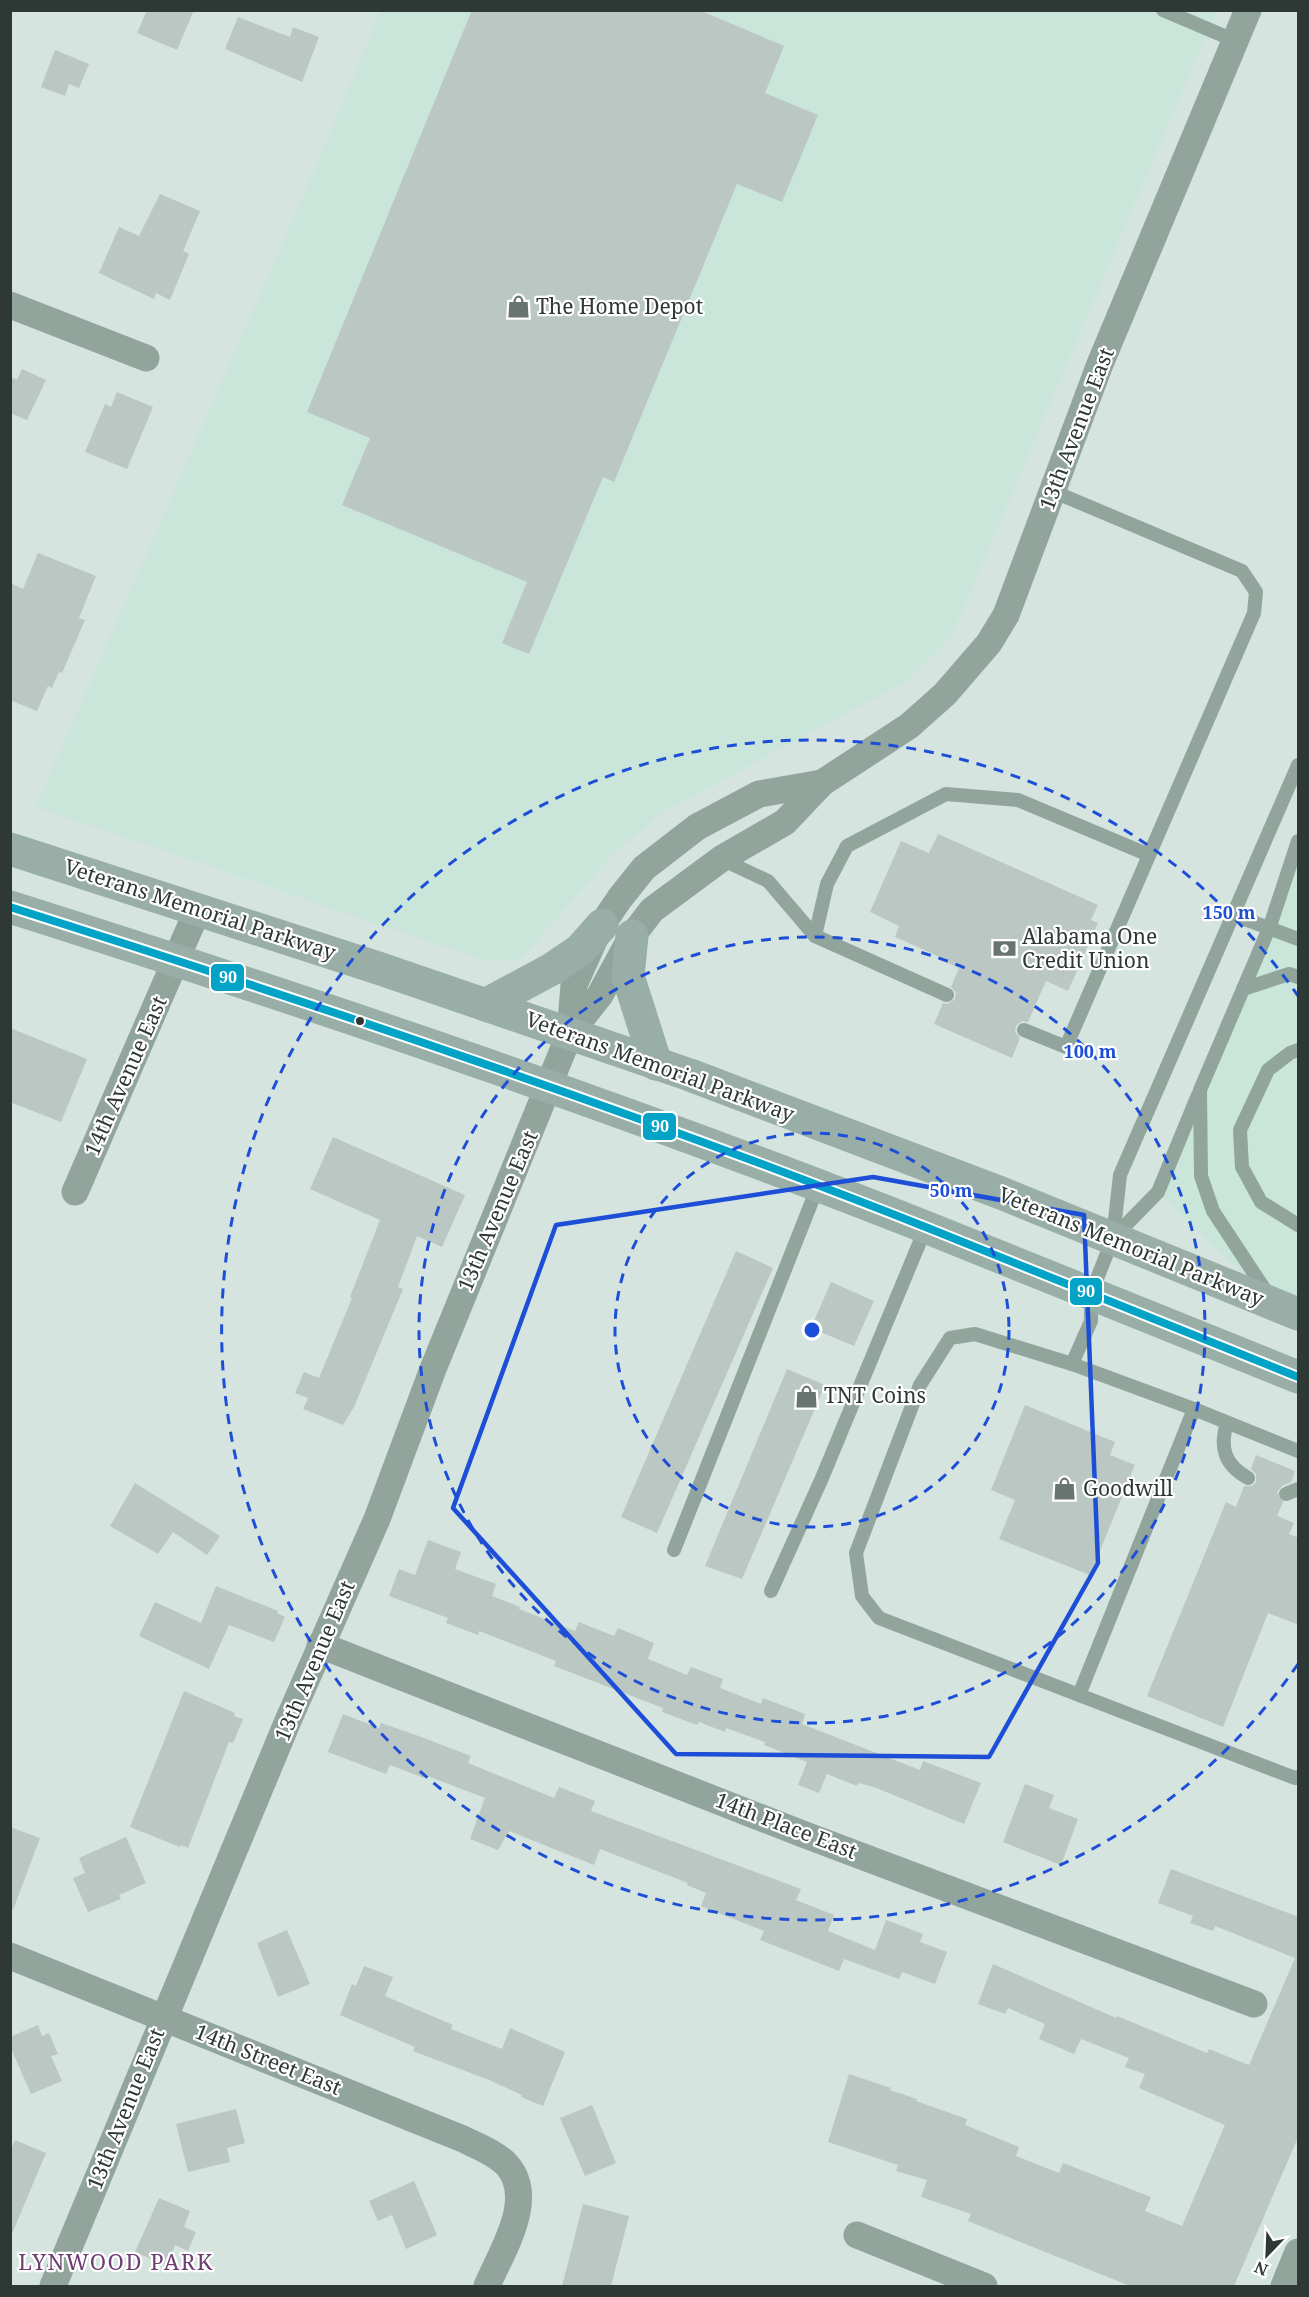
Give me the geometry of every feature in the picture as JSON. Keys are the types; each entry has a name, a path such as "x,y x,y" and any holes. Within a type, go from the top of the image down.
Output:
{"main road":[{"name":"Veterans Memorial Parkway","path":"10,849 198,909 656,1064 1113,1238 1286,1310"},
{"path":"10,907 177,960 549,1088 818,1186 1299,1377"},
{"path":"485,1005 617,930 628,976 656,1064"}],"street":[{"name":"13th Avenue East","path":"617,930 652,910 721,859 785,822 822,783 909,726 945,694 989,643 1006,615 1100,364 1248,10"},
{"path":"10,305 146,358"},
{"name":"13th Avenue East","path":"52,2286 320,1645 377,1519 437,1358 570,1033 600,995 617,930 620,898 644,868 697,827 759,794 822,783"},
{"name":"14th Avenue East","path":"75,1192 198,909"},
{"name":"14th Place East","path":"320,1645 853,1853 1254,2004"},
{"name":"14th Street East","path":"10,1956 463,2139 506,2165 515,2179 520,2196 515,2218 487,2286"},
{"path":"857,2235 984,2286"},
{"path":"1284,2286 1298,2256"}],"lane":[{"path":"1163,10 1236,41"},
{"path":"1024,1030 1066,1047 1254,614 1256,592 1242,571 1053,491"},
{"path":"1072,1364 1090,1321 1091,1294 1113,1238 1120,1175 1299,765"},
{"path":"815,936 827,884 847,846 946,794 1018,800 1149,855"},
{"path":"1113,1238 1158,1192 1270,926 1297,845"},
{"path":"1297,845 1299,874"},
{"path":"721,859 768,881 815,936 947,995"},
{"path":"1234,915 1270,926 1299,939"},
{"path":"1243,989 1289,974 1299,977"},
{"path":"1299,1050 1290,1053 1268,1070 1240,1130 1242,1167 1261,1202 1299,1225"},
{"path":"1200,1090 1201,1176 1213,1211 1286,1310"},
{"path":"674,1550 818,1186"},
{"path":"771,1591 822,1478 926,1227"},
{"path":"1299,1451 1072,1364 975,1334 950,1338 920,1385 856,1553 862,1596 879,1618 1295,1778 1299,1777"},
{"path":"1079,1695 1194,1409"},
{"path":"1227,1423 1221,1440 1232,1469 1248,1478"}],"highlighted area":[{"path":"873,1177 1084,1215 1098,1563 989,1757 676,1754 453,1508 556,1225"}],"shaded area":[{"path":"381,11 1216,11 951,638 908,680 663,812 613,854 520,960 486,961 36,807 310,181"},
{"path":"1298,841 1298,1314 1274,1305 1158,1192"}],"building":[{"path":"147,10 194,10 177,50 137,33"},
{"name":"The Home Depot","path":"472,10 699,10 784,46 765,93 818,115 782,202 737,184 614,482 603,477 529,654 502,643 527,582 342,505 370,438 307,412"},
{"path":"238,17 290,37 293,27 319,37 302,82 225,49"},
{"path":"55,50 89,64 79,88 69,84 65,96 41,87"},
{"path":"160,194 200,211 183,251 189,254 170,300 156,293 154,299 99,273 119,227 139,236"},
{"path":"22,369 46,380 27,420 10,413 10,377 17,380"},
{"path":"117,392 153,407 127,469 85,452 105,404 111,407"},
{"path":"38,553 96,576 79,618 85,620 62,673 59,672 52,688 48,686 37,711 10,700 10,583 23,589"},
{"name":"Alabama One Credit Union","path":"938,834 1098,905 1091,920 1098,923 1068,991 1046,981 1028,1022 1022,1021 1016,1026 1015,1032 1020,1038 1012,1058 934,1024 943,1003 948,1004 955,999 956,993 951,987 959,968 948,963 949,961 895,937 899,926 870,912 901,841 929,853"},
{"path":"10,1028 87,1059 61,1122 10,1102"},
{"path":"333,1137 465,1195 442,1247 417,1236 398,1287 403,1289 354,1407 343,1425 303,1409 308,1398 295,1393 304,1372 319,1378 352,1298 350,1297 380,1220 310,1189"},
{"path":"736,1251 773,1268 657,1533 621,1517"},
{"path":"831,1282 874,1301 854,1346 811,1328"},
{"path":"787,1369 825,1385 742,1579 705,1566"},
{"path":"1025,1405 1115,1442 1110,1455 1135,1465 1090,1575 999,1539 1015,1500 991,1490"},
{"path":"1256,1455 1295,1471 1291,1482 1282,1486 1277,1492 1283,1502 1277,1516 1294,1523 1289,1534 1299,1538 1299,1625 1268,1613 1223,1727 1147,1696 1226,1502 1236,1507 1244,1486 1252,1486 1256,1482 1256,1474 1251,1469"},
{"path":"135,1483 220,1536 207,1555 173,1532 158,1554 110,1526"},
{"path":"428,1540 461,1552 455,1569 496,1584 492,1596 520,1607 519,1609 575,1631 579,1622 614,1636 618,1628 654,1643 648,1659 687,1675 691,1667 723,1679 720,1688 761,1704 763,1698 805,1714 802,1724 920,1770 923,1761 981,1783 964,1824 874,1787 858,1783 857,1786 827,1774 819,1793 798,1785 807,1762 764,1745 765,1742 726,1728 725,1732 699,1722 697,1725 662,1712 663,1708 554,1666 556,1661 479,1631 478,1635 446,1623 448,1618 389,1596 399,1569 415,1575"},
{"path":"216,1586 278,1611 277,1613 285,1617 274,1642 229,1625 209,1669 139,1636 155,1602 201,1623"},
{"path":"184,1691 235,1713 234,1716 243,1719 233,1743 229,1742 188,1848 130,1827"},
{"path":"343,1714 379,1728 381,1723 471,1756 468,1763 554,1798 559,1787 595,1801 591,1811 801,1889 796,1900 834,1915 828,1931 875,1950 886,1920 923,1934 920,1942 947,1952 935,1984 902,1972 899,1979 844,1959 839,1971 760,1940 764,1931 701,1906 706,1893 687,1885 688,1883 600,1849 594,1865 509,1831 498,1850 470,1839 485,1798 425,1775 424,1778 390,1765 386,1774 328,1752"},
{"path":"1025,1784 1054,1795 1049,1808 1078,1819 1061,1865 1003,1842"},
{"path":"10,1827 40,1838 13,1910 10,1909"},
{"path":"126,1837 146,1883 119,1895 121,1899 88,1912 73,1878 85,1873 79,1858"},
{"path":"1171,1869 1299,1917 1299,2135 1234,2286 1130,2286 968,2221 971,2214 921,2197 927,2180 896,2171 898,2165 828,2142 849,2074 891,2088 890,2090 917,2099 916,2101 967,2119 965,2125 1019,2147 1016,2156 1059,2173 1063,2163 1151,2197 1145,2211 1182,2226 1225,2125 1139,2088 1145,2074 1125,2067 1129,2058 1081,2039 1074,2054 1039,2039 1045,2024 1008,2008 1005,2014 978,2004 993,1964 1116,2018 1117,2016 1207,2053 1209,2049 1249,2065 1295,1958 1215,1926 1213,1931 1190,1923 1193,1916 1158,1903"},
{"path":"287,1930 310,1984 278,1997 257,1943"},
{"path":"364,1966 393,1977 385,1996 453,2025 451,2029 502,2049 510,2028 565,2052 543,2106 489,2080 413,2051 415,2047 340,2015 352,1984 356,1986"},
{"path":"38,2025 42,2036 49,2033 58,2054 51,2056 62,2081 31,2094 10,2046 10,2037"},
{"path":"592,2105 616,2163 585,2176 560,2118"},
{"path":"236,2109 245,2143 227,2148 230,2162 188,2172 176,2124"},
{"path":"15,2140 46,2153 11,2236 10,2152"},
{"path":"414,2181 437,2235 406,2249 392,2215 378,2221 369,2201"},
{"path":"159,2198 190,2211 184,2227 196,2232 188,2251 175,2245 167,2266 135,2252"},
{"path":"583,2204 629,2216 611,2286 562,2286"}],"transit line":[{"name":"90","path":"10,907 357,1020 701,1141 928,1228 1298,1377"}],"place":[{"name":"The Home Depot","path":"518,307"},
{"name":"Alabama One Credit Union","path":"1004,949"},
{"name":"TNT Coins","path":"806,1396"},
{"name":"Goodwill","path":"1065,1489"}],"district":[{"name":"LYNWOOD PARK","path":"116,2262"}]}
